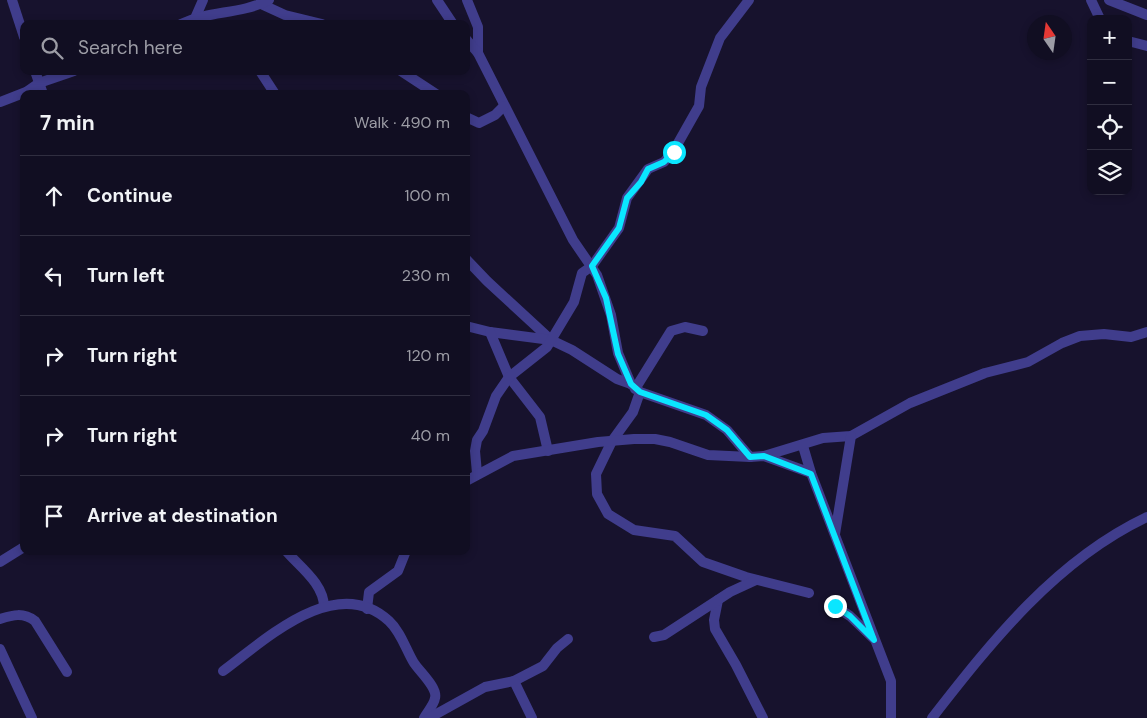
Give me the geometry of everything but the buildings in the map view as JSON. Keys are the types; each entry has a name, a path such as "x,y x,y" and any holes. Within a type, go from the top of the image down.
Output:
{"street":[{"path":"12,0 20,25"},
{"path":"196,16 203,0"},
{"path":"437,0 450,20"},
{"path":"467,0 478,27 478,53"},
{"path":"477,474 475,451 477,440 483,430 496,396 509,377 547,347 574,302 582,273 592,266 619,228 627,198 641,182 648,169 664,162 674,152 687,124 699,106 701,87 720,38 749,0"},
{"path":"1091,0 1098,15"},
{"path":"1109,0 1147,15"},
{"path":"188,20 196,16 219,14 265,2 285,15 306,20"},
{"path":"219,14 223,20"},
{"path":"1132,42 1147,46"},
{"path":"470,44 478,53 574,240 592,266 606,298 618,354 635,388"},
{"path":"36,75 42,90"},
{"path":"29,90 39,83 62,75"},
{"path":"263,75 272,90"},
{"path":"407,75 430,90"},
{"path":"0,102 20,94"},
{"path":"470,119 479,122 487,120 504,106"},
{"path":"470,263 487,282 551,340 572,350 617,379 635,388 706,415 727,430 750,457"},
{"path":"470,327 490,332 551,340"},
{"path":"702,331 685,327 672,331 635,388 633,412 612,441 601,461 595,485 602,506 608,514 634,530 675,536 693,555 703,562 756,580 809,593"},
{"path":"490,332 509,377 540,417 548,451"},
{"path":"470,478 513,456 612,441 655,439 708,455 764,456 803,446 823,438 850,436 910,403 985,373 1028,362 1043,356 1062,343 1080,336 1104,334 1131,337 1147,332"},
{"path":"835,535 850,436"},
{"path":"803,446 811,474 890,680 891,718"},
{"path":"764,456 811,474"},
{"path":"932,718 985,649 1018,614 1080,558 1108,538 1147,517"},
{"path":"0,562 20,550"},
{"path":"290,555 310,575 324,601 324,607"},
{"path":"367,608 369,592 398,571 404,555"},
{"path":"654,637 673,630 718,600 756,580"},
{"path":"718,600 714,620 715,629 736,664 763,718"},
{"path":"222,671 304,614 324,607 348,604 367,608 380,614 395,627 420,672 432,686 435,699 424,718"},
{"path":"835,606 850,616 874,640"},
{"path":"0,619 18,615 29,617 35,621 67,672"},
{"path":"429,718 485,687 514,681 543,666 557,648 568,639"},
{"path":"0,649 32,718"},
{"path":"514,681 532,718"}],"route":[{"path":"674,152 664,162 651,166 641,182 627,198 619,228 592,266 606,298 618,354 626,374 635,389 706,415 721,424 740,443 750,457 764,456 800,468 811,474 874,640 850,616 835,606"}]}
